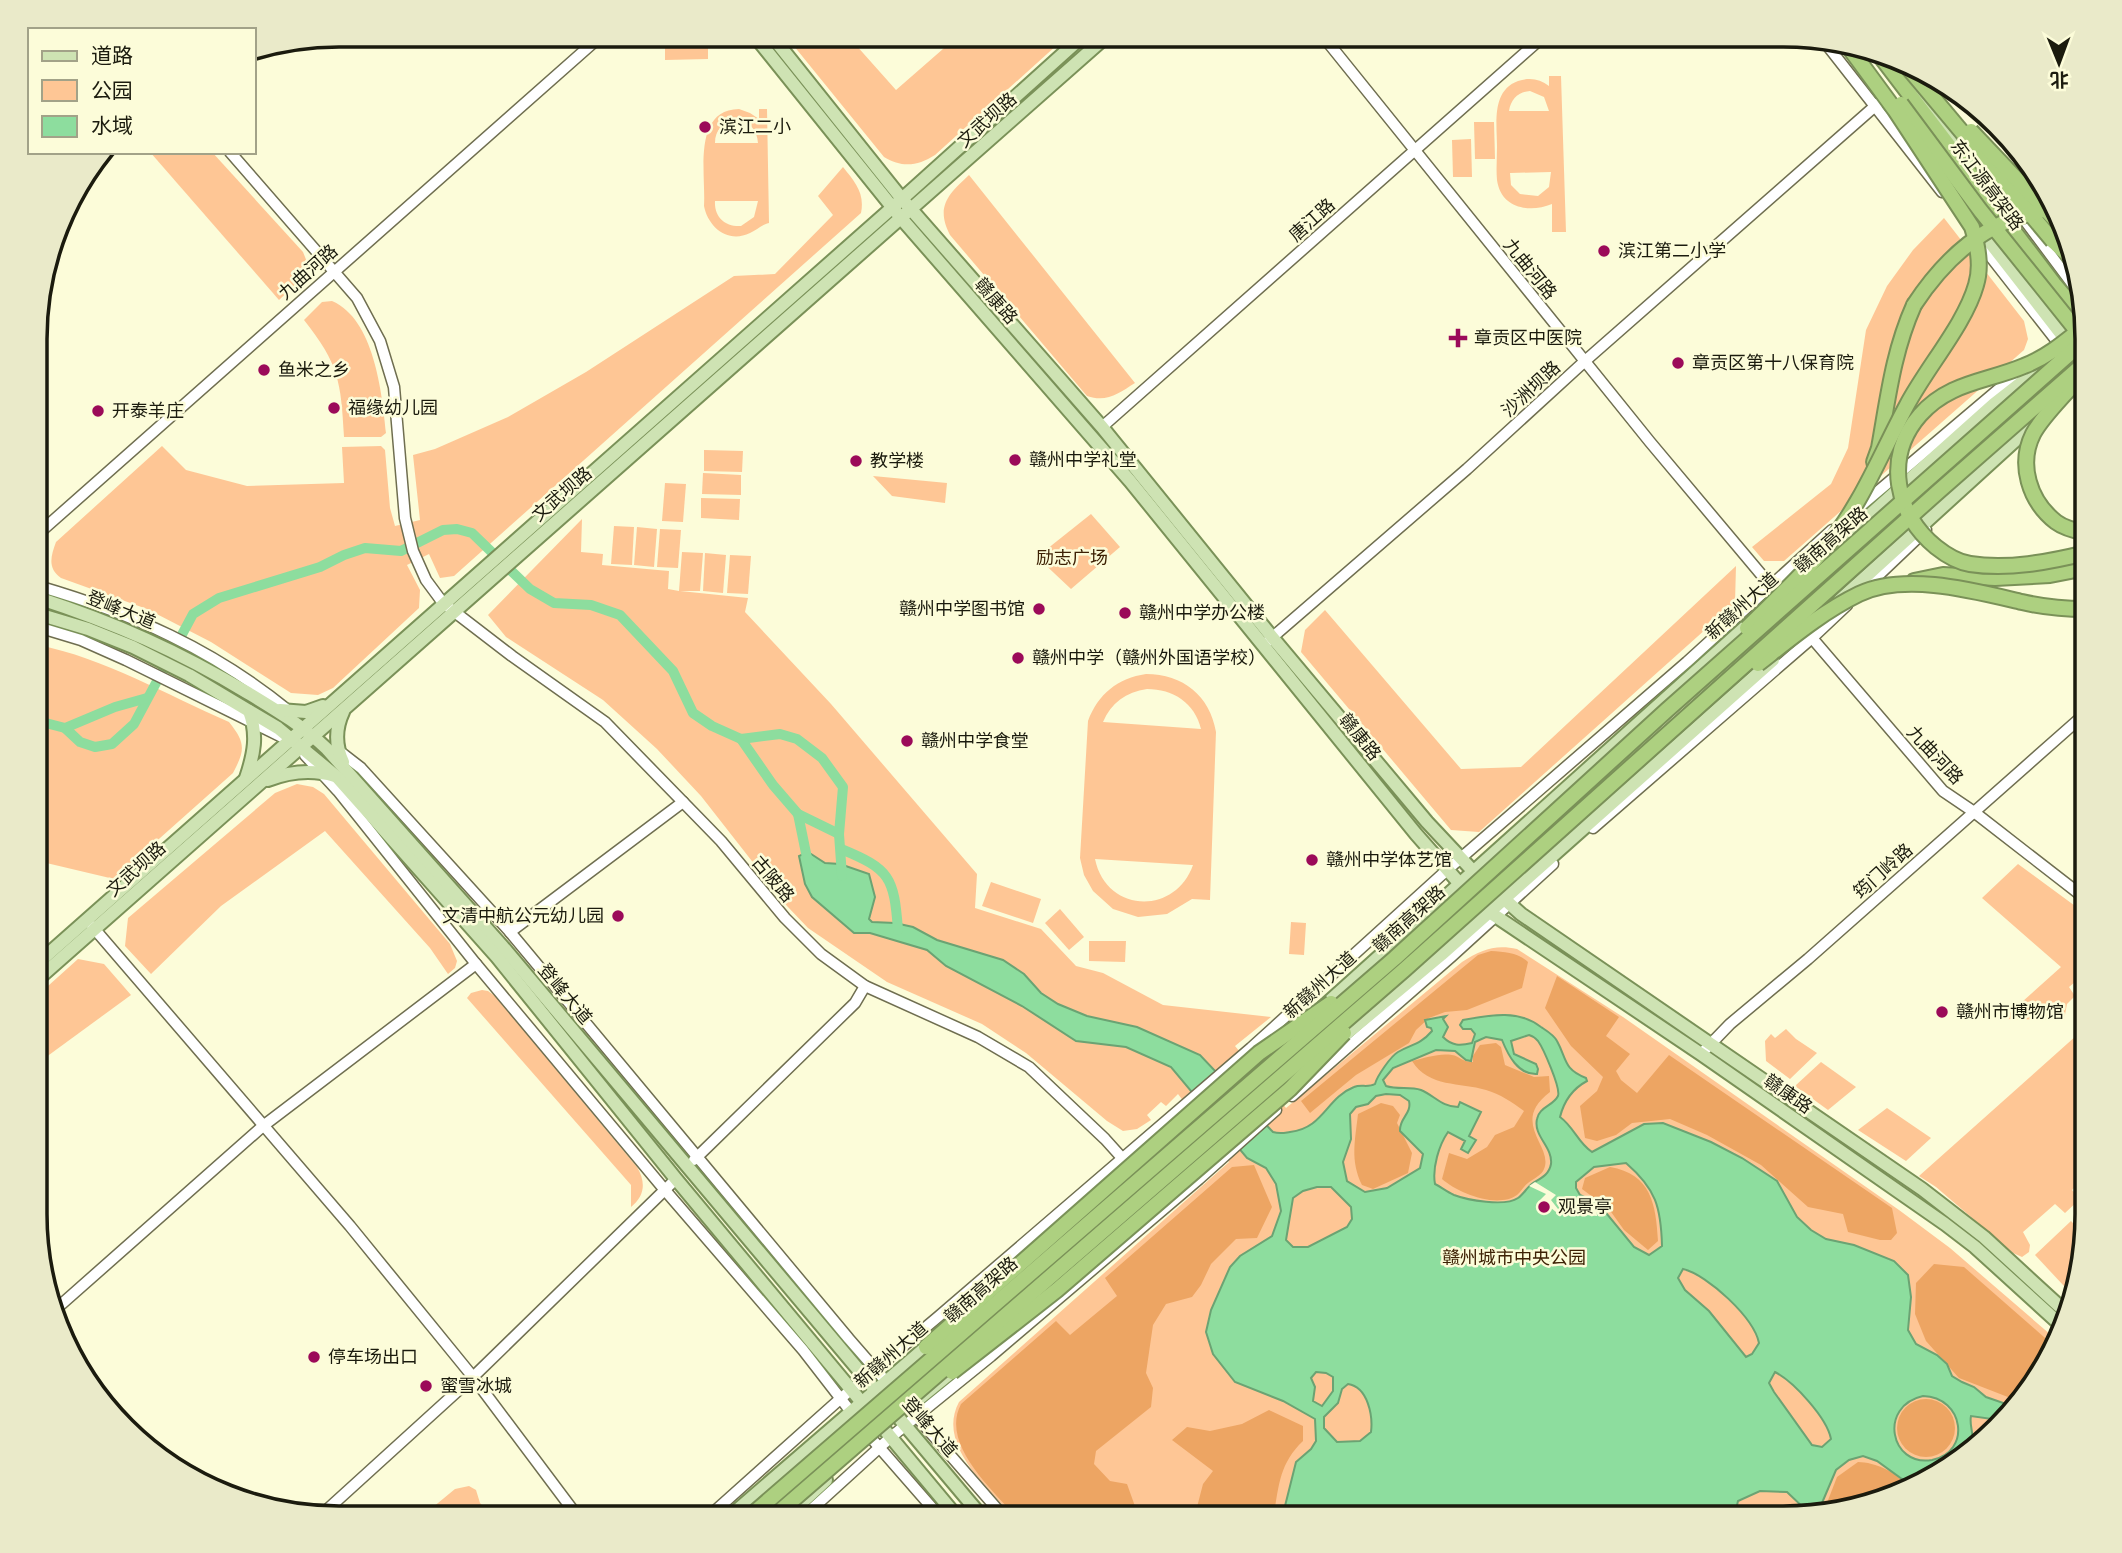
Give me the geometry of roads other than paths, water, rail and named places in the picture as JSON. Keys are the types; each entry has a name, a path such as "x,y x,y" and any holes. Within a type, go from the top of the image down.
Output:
{"highway":[{"path":"1667,710 1825,549 1848,518 1919,384 1964,314 1978,281 1978,245 1972,227 1895,110 1856,56"},
{"name":"东江源高架路","path":"1869,60 1980,211 2074,326"},
{"name":"东江源高架路","path":"1889,67 2073,307"},
{"path":"1920,81 2060,248"},
{"path":"1924,84 2044,207"},
{"path":"1867,481 1879,448 1901,334 1914,305 1927,285 1952,257 1980,236 2031,214 2046,211"},
{"path":"2075,333 2055,350 2024,366 1942,394 1921,414 1908,434 1899,460 1898,480 1905,508 1919,532 1945,554 1960,561 1970,564 2021,565 2075,556"},
{"name":"赣南高架路","path":"762,1506 1395,958 1667,710 2075,350"},
{"name":"赣南高架路","path":"786,1506 1404,970 2075,374"},
{"path":"2075,388 2034,431 2026,452 2028,478 2033,495 2043,510 2058,523 2075,529"},
{"path":"1681,722 1813,621 1862,593 1943,575 1995,578 2050,575 2075,570"},
{"path":"1898,583 1959,589 2075,609"},
{"path":"926,1347 1259,1053 1395,958"},
{"path":"948,1376 1057,1290 1290,1089 1404,970"}],"main road":[{"name":"赣康路","path":"764,47 1267,641 1473,871 1506,901 1954,1213 2060,1306"},
{"name":"赣康路","path":"780,47 902,209 1102,428 1460,884 1492,913 1702,1054 1975,1247 2055,1320"},
{"name":"文武坝路","path":"47,970 90,925 310,730 349,704 531,545 902,209 1071,47"},
{"name":"文武坝路","path":"310,730 330,703 462,586 1094,47"},
{"path":"1848,55 1879,103 2063,346 2075,355"},
{"path":"1918,80 2027,240 2071,296"},
{"name":"新赣州大道","path":"741,1506 1264,1060 1994,404 2075,338"},
{"path":"800,1506 912,1412 948,1376 1188,1169 1291,1089 1441,955 1506,901 2075,386"},
{"name":"登峰大道","path":"47,601 201,657 267,704 310,730 343,774 497,957 676,1179 948,1506"},
{"name":"登峰大道","path":"47,617 133,647 189,675 249,711 343,774 503,947 686,1168 973,1506"},
{"path":"267,704 289,712 314,710 330,703"},
{"path":"249,711 255,744 252,781 289,773 343,774 338,751 338,724 349,704"},
{"name":"文武坝路","path":"47,956 90,925"}],"street":[{"name":"九曲河路","path":"47,526 588,47"},
{"name":"九曲河路","path":"1332,47 1770,585"},
{"name":"唐江路","path":"1102,428 1532,47"},
{"path":"1834,52 1879,103"},
{"path":"1919,81 2068,279"},
{"name":"沙洲坝路","path":"1267,641 1467,469 1585,361 1879,103"},
{"name":"古陂路","path":"232,154 357,298 380,341 391,371 401,487 410,540 426,580 443,603 453,613 605,722 721,841 785,918 821,954 865,986 978,1037 1029,1067 1124,1159"},
{"path":"720,1506 840,1399 1251,1048 1447,870 1965,416 2063,346 2075,362"},
{"path":"1506,901 1812,638 2075,387"},
{"path":"47,589 93,602 142,621 267,693 310,730 361,768 510,932 696,1157 994,1506"},
{"path":"47,630 81,640 126,660 296,743 318,772 338,791 476,964 931,1506"},
{"name":"九曲河路","path":"1812,638 1943,791 2075,890"},
{"name":"筠门岭路","path":"1702,1054 1710,1043 2075,723"},
{"path":"510,932 682,802"},
{"path":"90,925 350,1226 473,1377 570,1506"},
{"path":"62,1304 263,1126 476,964"},
{"path":"686,1168 855,1003 865,986"},
{"path":"912,1412 991,1356 1199,1179 1291,1089"},
{"path":"331,1506 473,1377 676,1179"},
{"path":"814,1506 876,1443"}],"water":[{"path":"808,852 825,863 840,864 869,874 875,897 869,919 872,922 913,927 937,940 1003,960 1024,974 1041,993 1058,1004 1087,1016 1137,1027 1200,1055 1275,1133 1310,1125 1345,1092 1357,1086 1375,1084 1381,1071 1395,1054 1420,1042 1432,1031 1425,1020 1446,1016 1443,1019 1448,1027 1443,1037 1460,1045 1472,1043 1475,1034 1471,1029 1463,1029 1460,1025 1463,1020 1504,1015 1532,1021 1554,1037 1569,1067 1586,1078 1587,1081 1569,1096 1560,1117 1587,1148 1592,1152 1644,1124 1663,1123 1742,1158 1777,1181 1797,1217 1811,1230 1826,1239 1854,1245 1894,1261 1908,1275 1911,1297 1908,1330 1916,1344 1937,1355 1947,1364 1952,1376 1974,1387 1986,1397 2004,1403 1990,1419 1971,1416 1972,1436 1945,1457 1904,1480 1877,1461 1863,1456 1849,1460 1836,1470 1821,1503 1801,1505 1787,1492 1760,1491 1738,1501 1737,1506 1285,1506 1296,1462 1316,1441 1315,1419 1283,1401 1235,1382 1213,1354 1206,1332 1211,1310 1230,1267 1240,1256 1272,1236 1281,1211 1276,1184 1266,1168 1247,1158 1171,1067 1126,1047 1076,1041 1022,1006 946,966 927,950 870,933 854,933 812,897 805,884 799,856","holes":["1529,1035 1538,1041 1554,1077 1558,1096 1540,1112 1537,1119 1538,1131 1551,1158 1550,1168 1544,1176 1512,1201 1486,1202 1454,1195 1435,1184 1434,1171 1439,1150 1448,1132 1465,1141 1461,1149 1468,1153 1476,1140 1469,1136 1481,1112 1460,1102 1458,1107 1447,1105 1417,1089 1386,1086 1383,1080 1393,1068 1436,1050 1455,1051 1471,1061 1475,1042 1486,1037 1502,1040 1519,1068 1537,1074 1536,1064 1514,1054 1511,1041","1400,1095 1409,1101 1409,1109 1401,1123 1400,1131 1423,1154 1420,1168 1387,1188 1365,1192 1347,1181 1343,1162 1351,1139 1350,1114 1356,1107 1368,1104 1376,1096","1626,1163 1644,1181 1658,1209 1662,1246 1649,1255 1634,1247 1598,1203 1580,1195 1576,1182 1594,1167","1331,1187 1351,1207 1352,1219 1347,1227 1308,1247 1293,1247 1286,1240 1293,1198 1303,1191","1683,1269 1693,1273 1717,1288 1739,1310 1749,1322 1759,1343 1752,1354 1746,1357 1709,1311 1685,1290 1678,1278","1316,1372 1333,1377 1333,1391 1322,1406 1313,1401 1315,1387 1311,1378","1775,1372 1791,1384 1809,1401 1831,1439 1822,1447 1812,1445 1769,1383","1348,1384 1355,1386 1368,1403 1371,1432 1360,1441 1337,1442 1324,1428 1324,1417 1338,1403 1342,1389","1923,1396 1937,1399 1947,1405 1958,1425 1958,1436 1953,1447 1945,1455 1932,1460 1918,1460 1907,1454 1899,1445 1895,1434 1895,1422 1900,1411 1909,1402"]}],"waterway":[{"path":"47,723 65,728 80,742 95,747 112,744 134,724 193,614 219,598 320,567 365,548 401,551 443,530 457,529 472,533 530,589 554,603 591,605 620,615 673,671 693,713 712,726 741,739 780,734 797,739 822,758 843,787 839,834 842,876"},
{"path":"65,728 115,707 147,698"},
{"path":"741,739 773,785 798,814 839,834"},
{"path":"798,814 807,858 813,863"},
{"path":"841,849 880,869 886,877 894,898 898,930"}],"place":[{"name":"滨江二小","path":"705,127"},
{"name":"滨江第二小学","path":"1604,251"},
{"name":"章贡区中医院","path":"1458,338"},
{"name":"章贡区第十八保育院","path":"1678,363"},
{"name":"鱼米之乡","path":"264,370"},
{"name":"福缘幼儿园","path":"334,408"},
{"name":"开泰羊庄","path":"98,411"},
{"name":"赣州中学礼堂","path":"1015,460"},
{"name":"教学楼","path":"856,461"},
{"name":"赣州中学图书馆","path":"1039,609"},
{"name":"赣州中学办公楼","path":"1125,613"},
{"name":"赣州中学（赣州外国语学校）","path":"1018,658"},
{"name":"赣州中学食堂","path":"907,741"},
{"name":"赣州中学体艺馆","path":"1312,860"},
{"name":"文清中航公元幼儿园","path":"618,916"},
{"name":"赣州市博物馆","path":"1942,1012"},
{"name":"观景亭","path":"1544,1207"},
{"name":"停车场出口","path":"314,1357"},
{"name":"蜜雪冰城","path":"426,1386"}],"park label":[{"name":"励志广场","path":"1072,558"},
{"name":"赣州城市中央公园","path":"1514,1258"}]}
